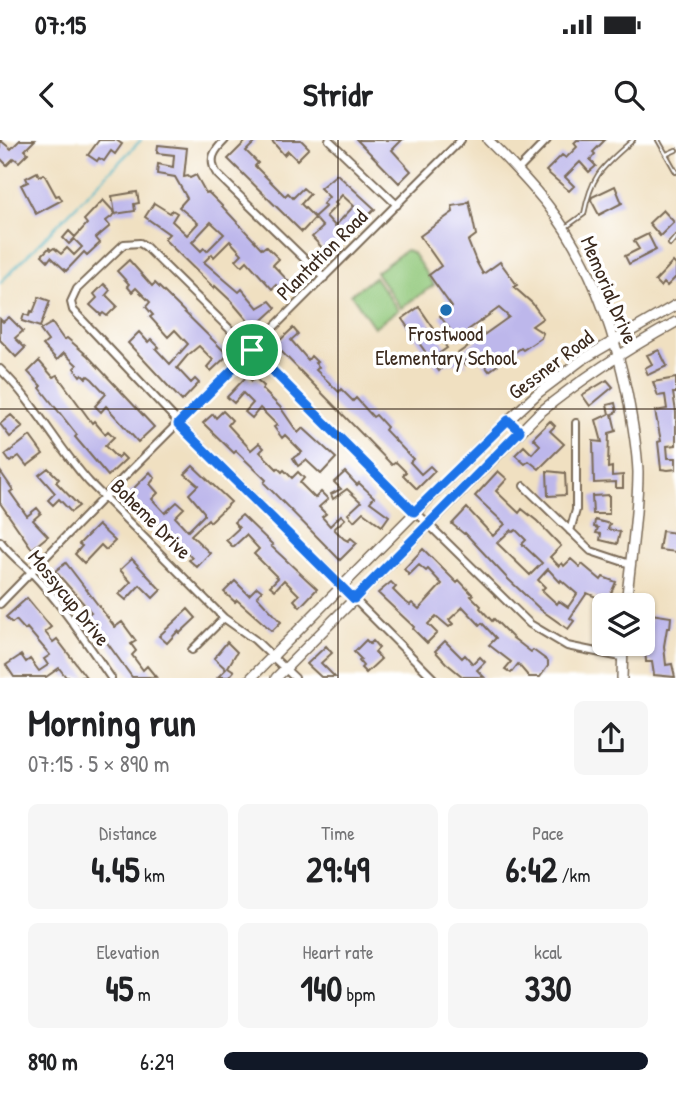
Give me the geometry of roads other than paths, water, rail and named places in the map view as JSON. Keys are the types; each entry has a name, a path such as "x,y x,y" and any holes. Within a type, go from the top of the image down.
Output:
{"main road":[{"name":"Memorial Drive","path":"488,140 547,204 563,228 588,273 615,340 631,414 638,470 636,517 627,593"},
{"name":"Gessner Road","path":"250,677 508,420 583,359 676,305"},
{"name":"Gessner Road","path":"276,677 520,431 563,393 619,355 676,322"},
{"path":"621,657 622,677"}],"street":[{"path":"225,140 211,160 217,174 324,278"},
{"path":"329,140 397,205"},
{"name":"Plantation Road","path":"0,604 461,140"},
{"path":"518,170 547,140"},
{"path":"433,677 178,424 73,310 73,295 124,244 139,243 252,350 530,624 567,646 621,657"},
{"name":"Boheme Drive","path":"0,369 28,399 70,461 104,497 224,618 272,655 295,677"},
{"path":"570,531 576,510 576,424"},
{"path":"524,486 591,551 630,564"},
{"name":"Mossycup Drive","path":"0,541 30,572 111,677"},
{"path":"192,650 224,618"}],"lane":[{"path":"563,228 584,214 589,191 597,173 633,140"},
{"path":"658,140 676,172"},
{"path":"667,154 676,150"},
{"path":"670,244 676,237"},
{"path":"508,420 520,431"}],"waterway":[{"path":"0,283 141,140"}],"place":[{"name":"Frostwood Elementary School","path":"446,310"}]}
